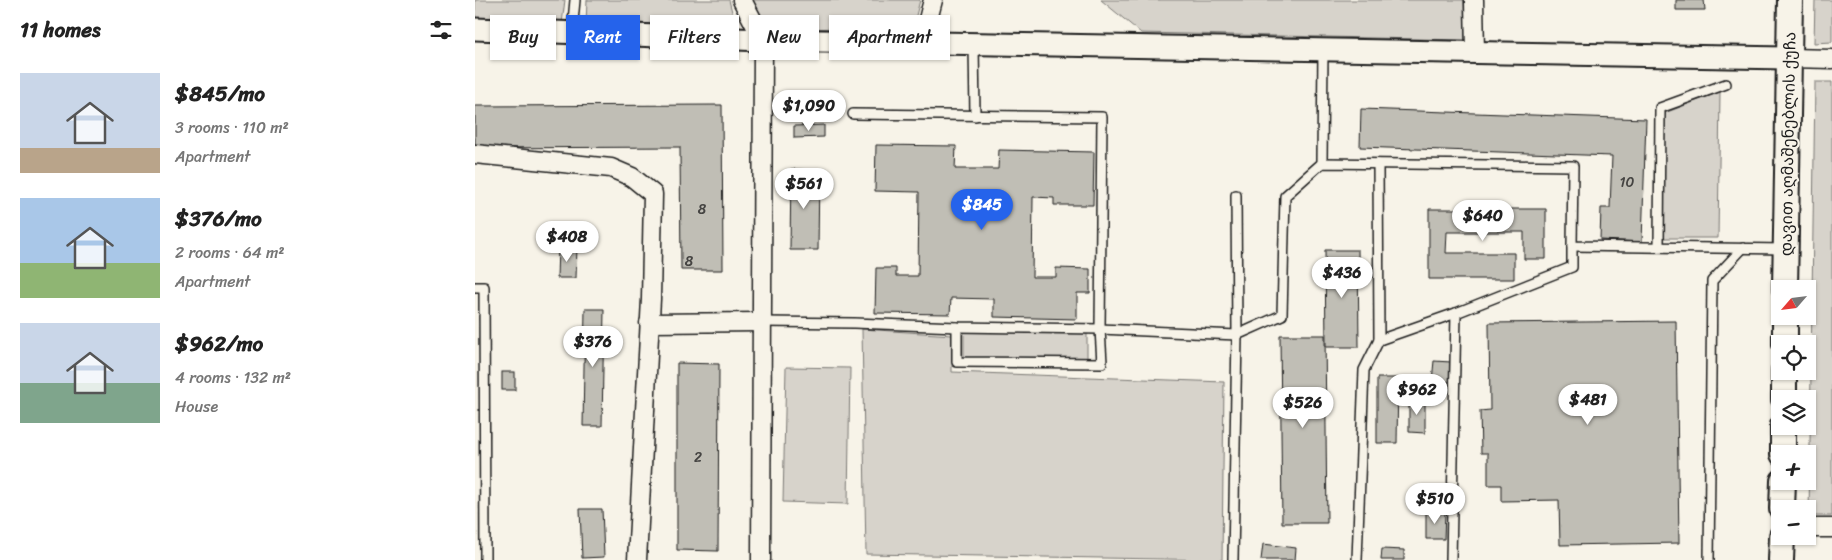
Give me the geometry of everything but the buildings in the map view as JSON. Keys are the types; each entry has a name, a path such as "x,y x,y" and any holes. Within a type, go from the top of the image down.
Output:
{"main road":[{"name":"დავით აღმაშენებლის ქუჩა","path":"1785,280 1789,58 1787,0"},
{"path":"1781,560 1782,545"}],"street":[{"path":"742,0 750,15"},
{"path":"929,15 933,0"},
{"path":"1473,0 1475,53"},
{"path":"475,29 566,32"},
{"path":"640,35 749,39"},
{"path":"950,44 1832,59"},
{"path":"761,560 763,60"},
{"path":"475,154 611,168 632,176 653,194 649,323 637,560"},
{"path":"649,323 762,322"},
{"path":"1816,528 1832,528"}],"lane":[{"path":"574,15 575,0"},
{"path":"974,44 975,116"},
{"path":"1322,163 1323,50"},
{"path":"1659,247 1660,108 1726,84"},
{"path":"853,114 1102,117 1100,329 1102,363 957,362 957,327"},
{"path":"762,322 1100,329 1237,335 1282,315 1285,196 1322,163 1573,166 1573,267 1456,313 1379,340"},
{"path":"1357,560 1364,370 1379,340 1378,164"},
{"path":"1233,560 1237,335 1236,195"},
{"path":"1572,246 1786,249"},
{"path":"1709,560 1712,281 1743,248"},
{"path":"475,288 484,287 485,560"},
{"path":"1451,560 1456,313"},
{"path":"475,478 486,478"}],"shaded area":[{"path":"475,0 565,0 562,23 556,23 556,15 490,15 490,20 475,19"},
{"path":"587,0 729,0 733,15 650,15 650,26 640,26 640,15 586,15"},
{"path":"752,0 920,0 916,15 829,15 829,28 819,28 819,15 756,15"},
{"path":"1101,0 1464,0 1465,40 1141,33"},
{"path":"1815,0 1832,0 1832,42 1814,43"},
{"path":"1815,82 1832,82 1832,516 1816,516 1816,500 1809,500 1809,490 1816,490 1816,445 1810,445 1810,435 1816,435 1816,390 1811,390 1811,380 1816,380 1816,335 1812,335 1812,325 1816,325 1816,280 1812,280"},
{"path":"1720,92 1718,238 1660,238 1662,114"},
{"path":"862,329 952,335 952,372 1224,382 1222,560 866,554"},
{"path":"964,330 1087,331 1087,361 964,360"},
{"path":"786,367 850,368 848,504 783,502"}]}
